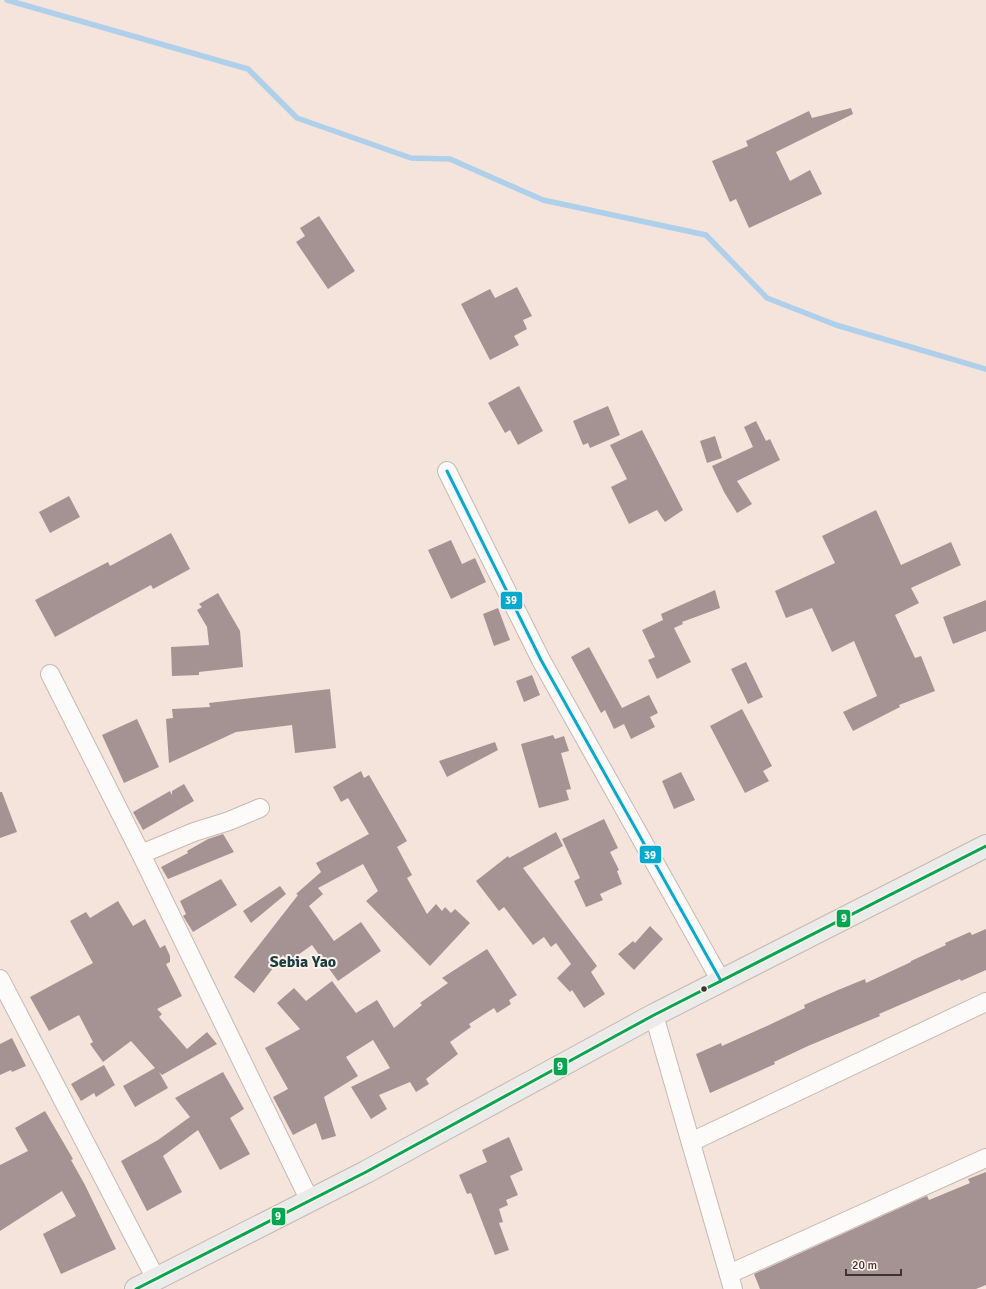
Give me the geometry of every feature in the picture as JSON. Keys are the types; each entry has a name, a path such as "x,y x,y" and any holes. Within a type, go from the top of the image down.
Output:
{"street":[{"path":"447,471 541,660 721,981"},
{"path":"50,674 141,854 310,1201"},
{"path":"141,854 194,832 229,821 260,808"},
{"path":"136,1289 310,1201 654,1015 986,846"},
{"path":"0,979 156,1278"},
{"path":"691,1142 986,1002"},
{"path":"654,1015 731,1281 986,1158"}],"building":[{"path":"851,108 853,114 776,152 790,181 810,170 822,194 749,228 736,199 730,202 712,161 748,146 746,141 809,111 812,118"},
{"path":"319,216 355,271 328,289 296,242 305,236 300,228"},
{"path":"517,287 532,316 523,320 527,329 514,336 519,345 490,360 461,304 490,289 495,298"},
{"path":"519,386 543,431 518,445 510,430 505,433 488,403"},
{"path":"608,406 620,435 590,448 588,443 583,445 573,421"},
{"path":"756,421 766,441 770,439 780,460 737,481 752,504 737,513 724,492 712,466 753,447 744,427"},
{"path":"642,430 683,510 665,522 657,510 629,524 611,487 627,479 610,445"},
{"path":"715,436 722,458 707,463 700,441"},
{"path":"69,496 80,517 50,533 39,512"},
{"path":"876,510 901,565 951,542 961,565 911,588 919,603 895,615 915,658 921,656 935,691 899,705 900,707 853,731 843,712 877,696 854,641 832,652 812,608 786,618 775,591 835,563 822,536"},
{"path":"171,533 190,569 153,589 151,585 55,637 35,600 108,562 110,566"},
{"path":"451,540 462,564 475,558 486,582 451,599 428,550"},
{"path":"715,590 720,608 682,622 683,624 674,628 691,662 657,679 648,660 655,657 642,630 663,620 661,614"},
{"path":"218,593 240,631 243,667 199,672 199,675 172,676 171,647 209,645 207,627 197,610 202,607 199,604"},
{"path":"986,600 986,631 953,644 943,617"},
{"path":"498,608 510,640 494,646 483,614"},
{"path":"589,647 622,708 649,695 658,713 650,717 655,727 631,739 624,724 614,729 605,710 601,713 571,657"},
{"path":"746,662 763,697 748,704 731,669"},
{"path":"532,675 540,695 524,702 516,681"},
{"path":"330,689 336,748 295,753 292,725 236,732 169,763 166,719 173,718 172,709 210,707 209,703"},
{"path":"742,709 772,766 763,771 769,781 745,793 710,726"},
{"path":"137,719 159,767 124,783 102,735"},
{"path":"553,735 555,739 564,736 569,751 561,753 571,789 566,790 569,800 539,808 521,744"},
{"path":"495,742 498,750 447,777 439,761"},
{"path":"361,771 364,778 369,775 407,841 397,847 412,875 407,878 427,914 436,904 442,911 445,907 451,913 455,909 470,923 430,966 366,901 378,891 363,864 318,888 323,894 309,906 334,941 361,922 381,951 338,981 312,945 288,962 283,955 254,993 234,977 298,895 296,894 321,872 316,863 369,834 348,798 341,802 333,787"},
{"path":"681,772 695,800 674,809 662,781"},
{"path":"184,784 194,801 143,830 133,812 170,791 172,795 172,791"},
{"path":"0,792 2,792 17,832 0,838"},
{"path":"604,819 618,848 610,852 619,870 617,871 622,884 600,894 603,900 586,907 574,881 580,878 562,839"},
{"path":"556,832 563,846 523,868 597,966 591,972 605,994 584,1008 572,990 570,992 557,978 571,964 556,943 551,947 544,937 533,945 504,907 499,911 476,881 508,856 509,858"},
{"path":"223,834 234,852 168,879 161,867 188,853 187,851 208,839"},
{"path":"221,879 237,905 193,932 183,916 186,914 180,901"},
{"path":"280,886 286,894 251,923 243,911"},
{"path":"118,901 133,926 145,919 160,948 165,945 170,956 170,962 166,964 182,996 157,1009 162,1014 159,1017 187,1049 207,1032 217,1044 162,1075 159,1072 168,1088 135,1107 123,1086 155,1068 131,1041 103,1062 90,1044 93,1042 79,1015 49,1031 30,997 93,963 70,921 86,912 90,918"},
{"path":"650,926 663,939 634,970 618,954 633,941 635,943"},
{"path":"986,929 986,970 961,981 960,979 879,1014 880,1016 808,1046 774,1062 775,1064 710,1093 696,1054 721,1043 722,1046 769,1025 805,1008 804,1005 838,990 865,979 866,983 970,932 972,935"},
{"path":"487,949 517,995 509,1000 511,1004 497,1013 494,1008 469,1024 471,1027 450,1042 458,1054 426,1079 429,1084 416,1092 410,1082 379,1095 387,1109 371,1119 351,1087 390,1068 373,1040 346,1057 358,1076 324,1097 336,1136 322,1140 316,1123 293,1135 273,1097 288,1089 265,1048 300,1029 277,1003 294,988 306,1001 332,981 356,1013 377,1000 394,1028 422,1005 420,1003 448,983 442,978"},
{"path":"12,1038 26,1066 0,1075 0,1044"},
{"path":"104,1065 115,1085 96,1097 94,1093 81,1101 71,1084"},
{"path":"223,1072 244,1109 230,1118 250,1154 220,1170 198,1130 163,1156 182,1192 147,1211 121,1161 158,1140 190,1117 175,1098"},
{"path":"45,1111 73,1159 71,1160 85,1185 116,1249 61,1274 43,1234 76,1216 62,1191 0,1231 0,1165 28,1151 15,1128"},
{"path":"509,1137 523,1170 510,1176 518,1195 506,1200 508,1205 499,1209 503,1222 499,1223 509,1250 495,1255 471,1193 467,1194 459,1175 487,1162 482,1150"},
{"path":"986,1172 986,1285 976,1289 760,1289 754,1274 922,1198 927,1196 929,1200 970,1183 968,1179"}],"waterway":[{"path":"7,0 248,69 297,118 411,158 450,159 543,200 706,235 767,298 836,325 986,369"}],"transit line":[{"name":"39","path":"447,471 541,660 721,981"},
{"name":"9","path":"136,1289 366,1172 654,1015 986,846"}],"district":[{"name":"Sebia Yao","path":"303,962"}]}
